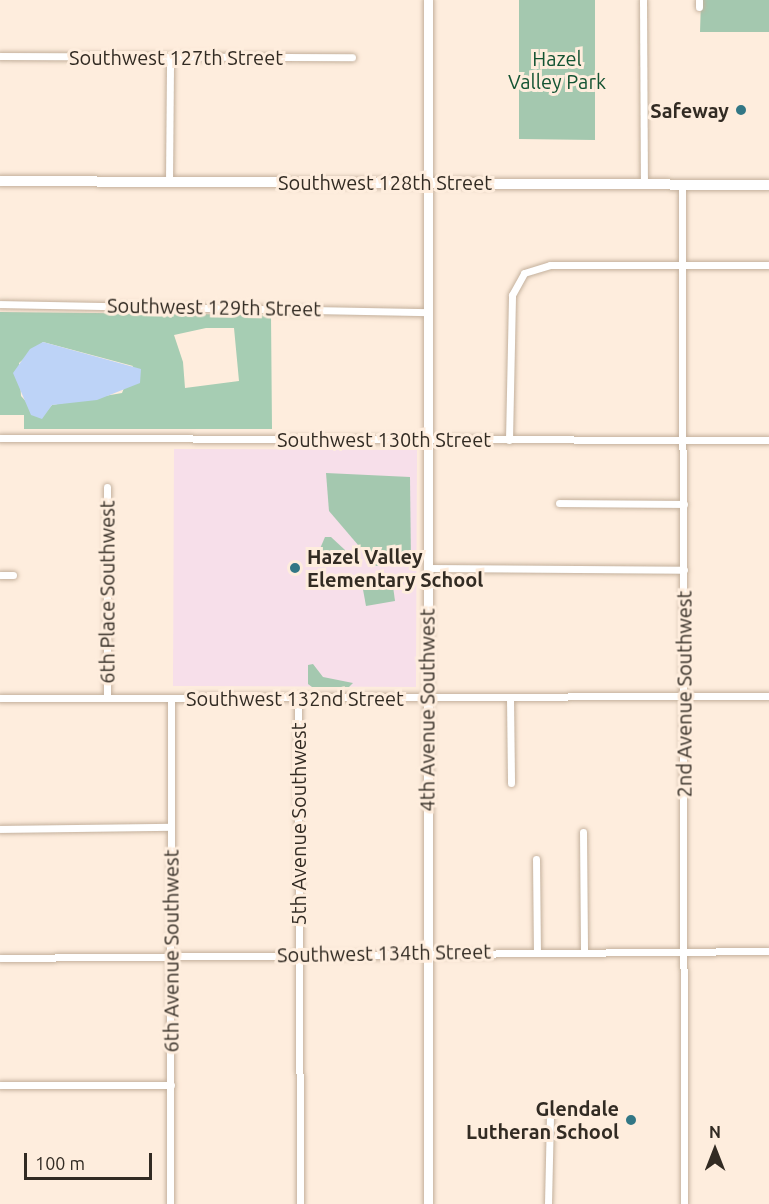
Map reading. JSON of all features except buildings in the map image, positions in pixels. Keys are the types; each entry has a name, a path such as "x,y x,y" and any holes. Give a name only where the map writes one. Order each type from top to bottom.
{"main road":[{"name":"Southwest 128th Street","path":"0,181 769,184"}],"street":[{"name":"4th Avenue Southwest","path":"428,0 426,182 428,1204"},
{"path":"643,0 644,183"},
{"name":"Southwest 127th Street","path":"0,56 352,57"},
{"path":"169,181 170,58"},
{"name":"2nd Avenue Southwest","path":"682,184 680,265 684,504 684,1204"},
{"path":"509,440 510,307 519,278 531,269 550,265 769,265"},
{"name":"Southwest 129th Street","path":"0,304 427,312"},
{"name":"Southwest 130th Street","path":"0,438 769,440"},
{"name":"6th Place Southwest","path":"107,488 107,697"},
{"path":"559,503 684,504"},
{"path":"428,568 684,570"},
{"path":"0,575 14,575"},
{"name":"Southwest 132nd Street","path":"0,698 769,696"},
{"name":"5th Avenue Southwest","path":"298,697 300,1204"},
{"name":"6th Avenue Southwest","path":"170,1204 171,698"},
{"path":"510,698 511,783"},
{"path":"0,829 171,827"},
{"path":"583,832 584,951"},
{"path":"536,859 537,952"},
{"name":"Southwest 134th Street","path":"0,958 769,951"},
{"path":"0,1085 171,1084"},
{"path":"548,1204 550,1117"}],"shaded area":[{"name":"Hazel Valley Elementary School","path":"174,449 417,450 416,687 173,686"}],"green space":[{"name":"Hazel Valley Park","path":"519,0 595,0 595,140 519,139"},
{"path":"701,0 769,0 769,32 700,32"},
{"path":"0,312 271,315 272,429 24,429 24,415 0,415","holes":["206,328 234,328 239,381 185,388 183,362 174,335","43,342 133,366 122,393 52,405 41,418 21,396 19,363"]},
{"path":"326,473 410,477 411,562 376,566 329,511"},
{"path":"325,537 331,537 345,550 342,560 329,560 319,551"},
{"path":"392,579 395,601 366,606 362,584"},
{"path":"313,664 323,677 353,683 349,687 312,687 308,684 308,665"}],"water":[{"path":"43,342 141,369 140,383 97,400 52,405 42,419 31,415 13,373 30,349"}],"place":[{"name":"Safeway","path":"741,110"},
{"name":"Hazel Valley Elementary School","path":"295,568"},
{"name":"Glendale Lutheran School","path":"631,1120"}]}
